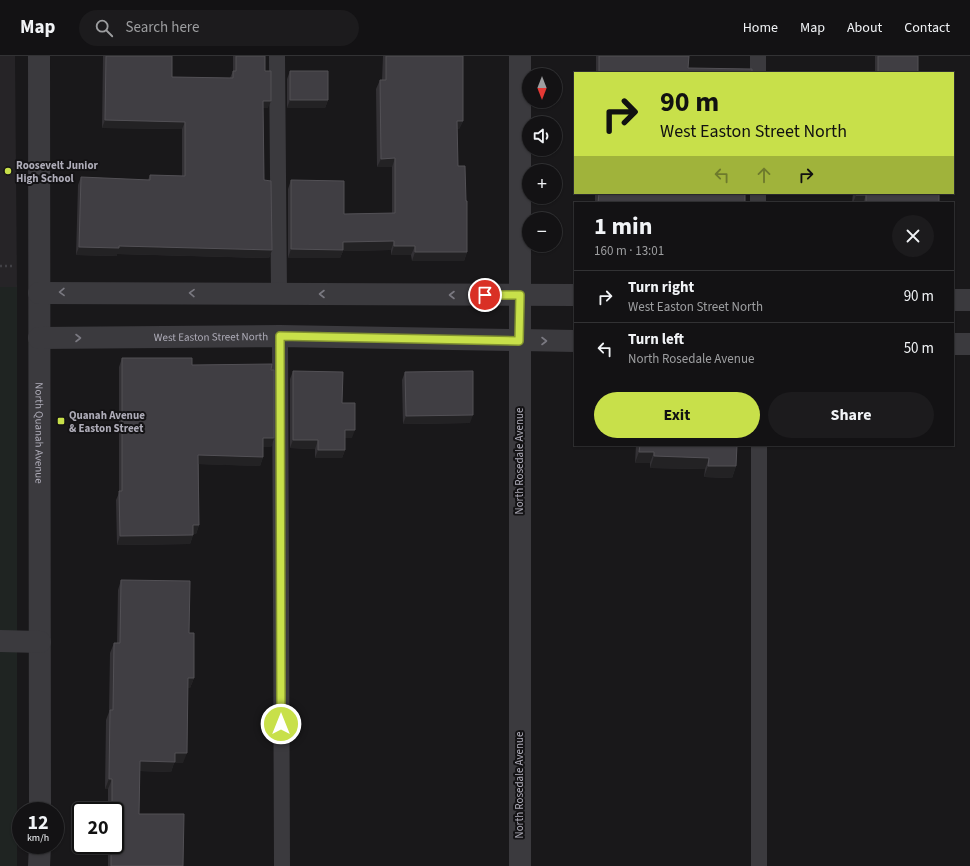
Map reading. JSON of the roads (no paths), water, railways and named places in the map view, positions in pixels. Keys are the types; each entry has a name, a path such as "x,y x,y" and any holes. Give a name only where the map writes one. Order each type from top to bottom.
{"street":[{"name":"North Quanah Avenue","path":"39,56 40,802"},
{"name":"North Rosedale Avenue","path":"520,56 520,866"},
{"path":"39,293 574,295"},
{"path":"954,300 970,300"},
{"name":"West Easton Street North","path":"39,338 280,336 574,341"},
{"path":"954,344 970,344"},
{"path":"0,641 40,642"},
{"path":"40,854 40,866"}],"lane":[{"path":"277,56 279,294"},
{"path":"758,56 758,72"},
{"path":"280,336 282,866"},
{"path":"759,446 759,866"}],"place":[{"name":"Roosevelt Junior High School","path":"8,171"},
{"name":"Quanah Avenue & Easton Street","path":"61,421"}]}
